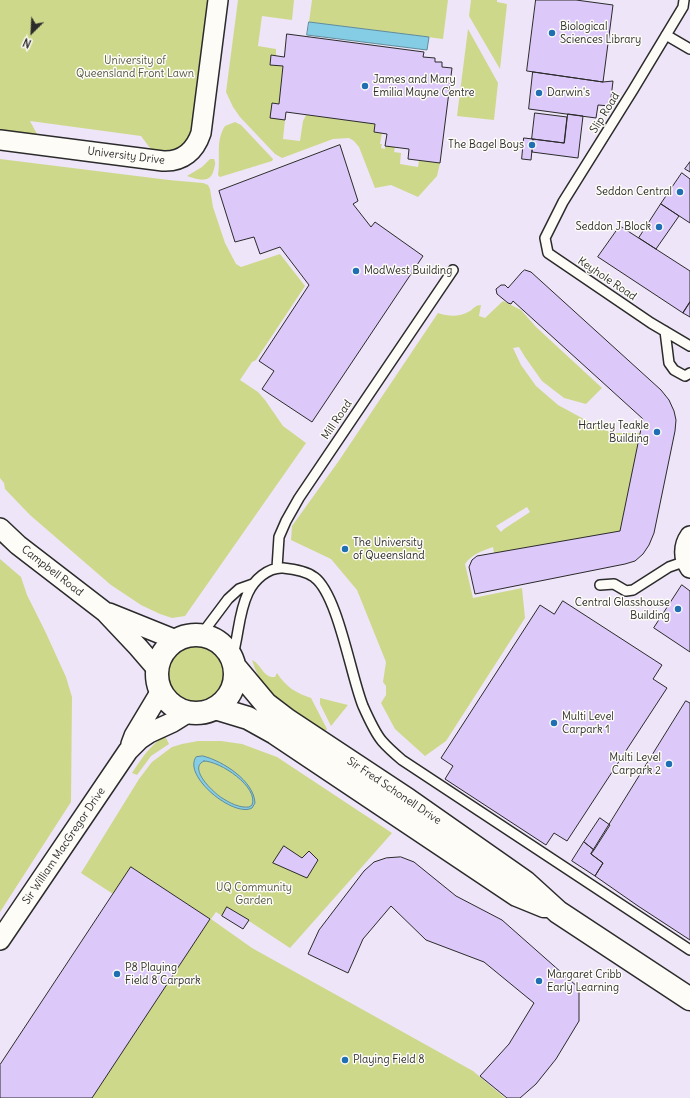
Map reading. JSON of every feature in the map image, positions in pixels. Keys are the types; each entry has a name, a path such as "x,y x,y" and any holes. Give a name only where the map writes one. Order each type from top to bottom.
{"street":[{"name":"University Drive","path":"0,140 163,161 176,160 185,156 195,146 201,133 218,0"},
{"name":"Campbell Road","path":"0,528 18,546 106,612 157,669"},
{"path":"688,565 686,546 690,536"},
{"name":"Campbell Road","path":"106,612 176,640"},
{"path":"189,712 178,708 168,700 161,691 157,669 160,657 167,647 176,640 188,635 201,635"},
{"name":"Sir Fred Schonell Drive","path":"201,635 214,639 224,647 233,662 266,704 287,720 408,800 525,882 558,912 690,999"},
{"path":"215,708 225,700 232,689 235,676 233,662"},
{"name":"Sir William MacGregor Drive","path":"128,751 134,736 161,691"},
{"name":"Sir Fred Schonell Drive","path":"189,712 202,712 215,708 248,718 266,727 517,895 558,912"},
{"name":"Sir William MacGregor Drive","path":"0,940 128,751 140,739 149,733 174,722 189,712"}],"lane":[{"name":"Slip Road","path":"545,238 563,202 666,35 682,7 684,0"},
{"path":"666,35 690,49"},
{"name":"Keyhole Road","path":"545,238 548,253 690,346"},
{"name":"Mill Road","path":"277,568 279,537 299,498 453,270"},
{"path":"665,331 669,363 674,370 685,376 690,373"},
{"path":"600,585 614,584 626,591 633,590 669,567 688,565"},
{"path":"233,662 242,608 247,593 253,584 262,575 277,568 294,569 315,577 329,595 363,706 381,741 402,760 493,815 636,909 690,950"},
{"path":"201,635 228,598 239,589 253,584"}],"shaded area":[{"name":"The University of Queensland","path":"0,0 690,0 690,1098 0,1098"}],"green space":[{"name":"University of Queensland Front Lawn","path":"0,0 209,0 192,136 177,152 153,152 141,136 30,121 39,138 0,133"},
{"path":"238,0 294,0 292,20 262,16 258,46 276,49 276,56 271,55 270,64 283,66 279,104 272,103 285,120 283,139 300,141 303,121 306,115 375,124 374,132 382,133 380,144 382,144 381,148 385,149 385,146 395,147 394,152 401,153 400,164 418,167 419,160 440,163 437,176 418,197 391,185 375,188 359,147 349,138 333,139 282,158 275,154 240,117 233,107 226,92"},
{"path":"312,0 448,0 443,39 309,22"},
{"path":"471,0 497,0 497,2 507,4 500,69 469,16"},
{"path":"468,29 498,83 494,120 457,116"},
{"path":"235,122 241,125 273,159 272,161 220,177 218,175 220,138 225,126"},
{"path":"0,159 203,183 208,185 213,207 225,243 236,264 241,267 280,254 305,286 256,360 252,362 240,380 258,392 283,426 306,443 185,616 172,618 160,614 141,605 111,585 30,515 5,489 4,483 0,478"},
{"path":"210,159 214,159 215,166 210,177 204,180 187,176 202,167"},
{"path":"503,301 521,310 536,327 602,388 586,404 564,398 542,381 519,347 513,348 521,365 536,386 558,405 604,430 616,433 640,433 620,531 494,553 493,547 474,555 465,564 473,598 522,588 525,618 446,741 425,756 395,729 381,703 386,695 386,686 383,682 386,662 357,590 331,559 291,540 292,526 338,462 438,313 450,316 458,315 466,313 476,306 481,305 479,316 485,318","holes":["527,507 530,512 501,532 496,526"]},
{"path":"0,559 21,577 27,595 66,677 72,697 71,802 0,912"},
{"path":"190,646 202,646 212,650 220,658 224,668 224,680 220,690 212,698 202,702 190,702 180,698 172,690 168,680 168,668 172,658 180,650"},
{"path":"252,660 271,677 275,677 277,673 292,689 311,698 327,729 322,735 291,712 271,694 263,684"},
{"path":"320,698 348,705 331,726 320,704"},
{"path":"165,736 169,744 151,756 137,775 132,773 151,748"},
{"name":"UQ Community Garden","path":"198,741 221,741 242,744 277,757 392,833 290,948 249,921 243,929 216,912 211,919 252,948 473,1071 505,1098 92,1098 210,919 131,867 113,894 81,873 139,779 152,762 172,747"}],"water":[{"path":"309,22 429,37 427,50 307,35"},
{"path":"203,756 219,762 236,773 249,787 253,795 255,803 252,808 244,809 234,807 212,793 196,774 194,765 196,757","holes":["204,761 211,762 228,770 244,783 253,798 252,805 245,807 231,803 218,795 208,786 200,774 199,769 200,764"]}],"building":[{"name":"Biological Sciences Library","path":"536,0 576,0 613,5 603,82 527,71"},
{"name":"James and Mary Emilia Mayne Centre","path":"287,34 424,52 423,57 435,58 435,62 442,62 442,67 452,68 440,163 408,159 409,149 385,146 387,134 374,132 375,124 286,112 285,120 270,118 272,103 279,104 283,66 270,65 271,55 284,57"},
{"path":"533,72 603,82 613,81 610,106 598,105 596,118 529,109"},
{"path":"535,113 567,117 564,143 532,139"},
{"path":"568,114 583,116 578,158 532,152 533,139 564,143"},
{"path":"524,138 533,139 531,160 522,159"},
{"name":"ModWest Building","path":"340,145 358,201 353,204 371,227 375,222 423,256 312,422 262,389 274,371 259,361 309,285 280,247 260,254 254,237 235,242 219,191"},
{"path":"690,162 690,172 685,169"},
{"name":"Seddon Central","path":"682,173 690,179 690,223 661,204"},
{"name":"Seddon J Block","path":"661,204 679,216 656,249 639,238"},
{"path":"620,226 690,271 690,302 683,313 598,257"},
{"name":"Hartley Teakle Building","path":"525,270 531,272 661,390 669,400 674,411 676,420 675,431 654,533 643,554 635,561 475,594 469,567 472,560 477,556 620,531 643,419 513,301 511,304 508,303 497,294 496,289 501,285 505,285 508,288"},
{"path":"690,302 690,317 683,313"},
{"name":"Central Glasshouse Building","path":"682,585 690,591 690,652 654,628"},
{"name":"Multi Level Carpark 1","path":"563,601 662,665 653,679 667,688 567,841 554,833 546,845 445,779 453,766 441,758 540,605 554,614"},
{"name":"Multi Level Carpark 2","path":"686,701 690,703 690,940 595,876 603,863 591,854"},
{"path":"600,818 610,825 594,850 584,842"},
{"path":"584,842 594,850 591,854 603,863 595,876 572,861"},
{"path":"284,846 302,858 309,851 318,860 307,878 273,863"},
{"name":"Margaret Cribb Early Learning","path":"401,857 414,862 456,896 502,920 579,988 579,1021 556,1059 536,1084 520,1098 507,1098 480,1076 509,1044 534,1003 484,962 426,940 391,906 363,939 348,973 308,954 319,930 364,871 374,862 386,858"},
{"name":"P8 Playing Field 8 Carpark","path":"131,867 210,919 92,1098 0,1098 0,1065"},
{"path":"227,907 249,920 243,929 222,916"}],"place":[{"name":"Biological Sciences Library","path":"552,33"},
{"name":"James and Mary Emilia Mayne Centre","path":"365,86"},
{"name":"Darwin's","path":"539,93"},
{"name":"The Bagel Boys","path":"532,145"},
{"name":"Seddon Central","path":"680,192"},
{"name":"Seddon J Block","path":"659,227"},
{"name":"ModWest Building","path":"356,271"},
{"name":"Hartley Teakle Building","path":"657,432"},
{"name":"The University of Queensland","path":"345,549"},
{"name":"Central Glasshouse Building","path":"678,609"},
{"name":"Multi Level Carpark 1","path":"554,723"},
{"name":"Multi Level Carpark 2","path":"669,764"},
{"name":"P8 Playing Field 8 Carpark","path":"117,974"},
{"name":"Margaret Cribb Early Learning","path":"539,981"},
{"name":"Playing Field 8","path":"345,1060"}]}
